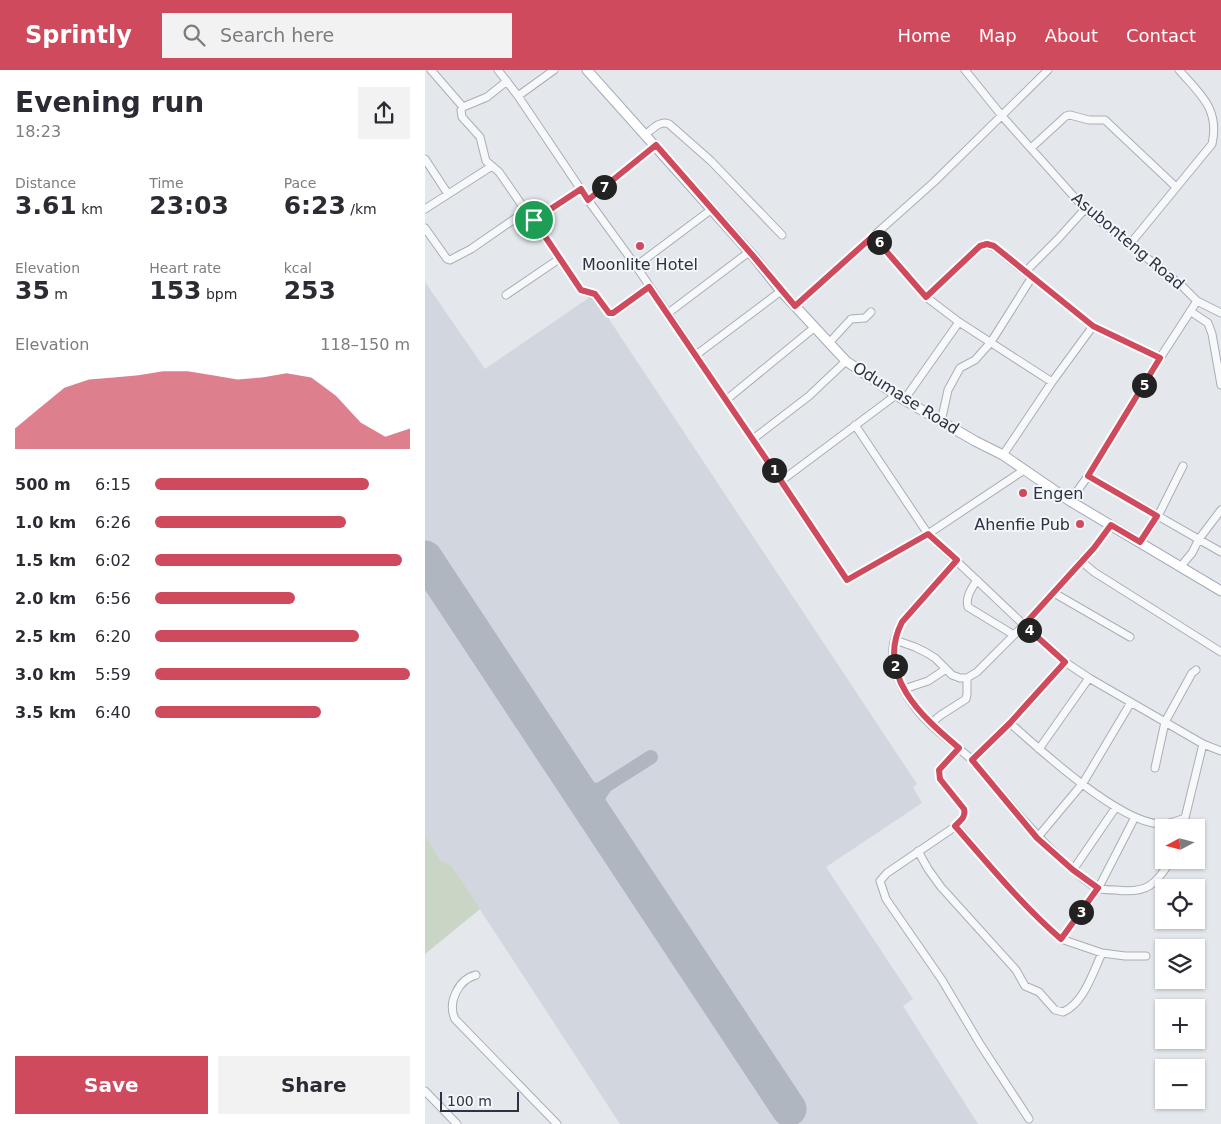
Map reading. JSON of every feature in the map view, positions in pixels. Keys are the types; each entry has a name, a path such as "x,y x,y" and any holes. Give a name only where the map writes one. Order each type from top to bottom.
{"main road":[{"name":"Odumase Road","path":"587,70 656,145 781,291 846,361 941,422 1003,455 1070,502 1221,591"}],"street":[{"path":"431,70 463,107"},
{"path":"499,70 588,200 636,266 847,580 928,534 1024,470"},
{"path":"518,96 554,70"},
{"name":"Asubonteng Road","path":"965,70 1002,116 1085,209 1181,285 1197,301 1221,312"},
{"path":"795,306 934,182 1048,70"},
{"path":"1130,244 1212,144 1214,122 1211,110 1204,98 1179,70"},
{"path":"507,81 487,97 463,107 460,113 480,137 486,161 506,181 581,290 595,294 609,313 613,313 649,287"},
{"path":"1031,148 1066,116 1070,115 1089,120 1105,120 1175,187"},
{"path":"646,134 661,123 669,124 711,161 782,235"},
{"path":"588,200 656,145"},
{"path":"425,159 448,194"},
{"path":"425,209 492,166"},
{"path":"534,220 581,189"},
{"path":"636,266 712,209"},
{"path":"1026,271 1085,209"},
{"path":"425,228 442,253 447,259 451,260 471,249 526,211"},
{"path":"873,236 926,297 959,322 1052,382"},
{"path":"926,297 980,246 987,244 994,246 1093,326 1160,358"},
{"path":"667,314 749,252"},
{"path":"506,295 559,259"},
{"path":"941,422 948,390 960,368 975,360 991,342 1032,276"},
{"path":"696,355 781,291"},
{"path":"1070,502 1197,301"},
{"path":"1190,311 1208,324 1212,334 1221,384"},
{"path":"829,343 851,319 865,318 871,312"},
{"path":"781,481 855,425 900,397 959,322"},
{"path":"1003,455 1052,382 1093,326"},
{"path":"727,400 815,327"},
{"path":"753,439 809,396 846,361"},
{"path":"855,425 928,534 1065,662 1130,704 1203,744 1221,751"},
{"path":"1140,542 1157,516 1183,466"},
{"path":"1088,476 1221,552"},
{"path":"1181,566 1221,510"},
{"path":"895,640 915,647 935,658 946,669 960,678 967,678 977,672 1024,625 1101,539 1111,525"},
{"path":"957,560 902,622 893,647 894,663 904,689 930,724 972,760 1037,838 1073,870 1098,888 1128,892 1153,884 1160,878 1166,869"},
{"path":"1081,561 1094,572 1221,652"},
{"path":"977,580 970,592 967,602 968,607 1014,635"},
{"path":"1053,593 1130,637"},
{"path":"972,760 1010,723 1065,662"},
{"path":"904,689 928,681 946,669"},
{"path":"1155,768 1165,722 1192,673 1196,670"},
{"path":"930,724 941,714 966,699 967,678"},
{"path":"1039,749 1089,678"},
{"path":"1037,838 1083,783 1130,704"},
{"path":"1010,723 1039,749 1116,807 1135,817 1157,824 1185,818 1203,744"},
{"path":"959,748 939,770 940,779 964,809 964,818 887,873 880,881 883,893 942,980 979,1044 1029,1119"},
{"path":"1073,870 1116,807"},
{"path":"1061,939 1098,888 1135,817"},
{"path":"955,826 1035,917 1061,939 1102,953 1146,956"},
{"path":"918,851 927,869 941,888 1016,970 1023,984 1039,992 1055,1010 1063,1012 1071,1008 1084,991 1102,953"},
{"path":"476,976 467,978 457,990 452,1010 455,1019 557,1124"},
{"path":"425,1091 457,1124"}],"shaded area":[{"path":"425,282 485,369 593,295 917,784 913,787 922,803 826,867 913,999 903,1006 978,1124 620,1124 451,865 441,861 425,836"}],"green space":[{"path":"425,836 441,861 451,865 480,909 425,954"}],"taxiway":[{"path":"573,782 587,789 599,790 651,757"},
{"path":"598,820 597,803 605,787"}],"runway":[{"path":"425,558 789,1109"}],"place":[{"name":"Moonlite Hotel","path":"640,246"},
{"name":"Engen","path":"1023,493"},
{"name":"Ahenfie Pub","path":"1080,524"}],"route":[{"path":"656,145 795,306 873,236 926,297 980,246 987,244 994,246 1093,326 1160,358 1088,476 1157,516 1140,542 1111,525 1094,548 1024,625 1065,662 1010,723 972,760 1037,838 1073,870 1098,888 1061,939 1035,917 955,826 964,818 964,809 940,779 939,770 959,748 930,724 907,695 899,680 894,663 893,647 896,634 902,622 957,560 928,534 847,580 649,287 613,313 609,313 595,294 581,290 534,220 581,189 588,200 656,145"}]}
